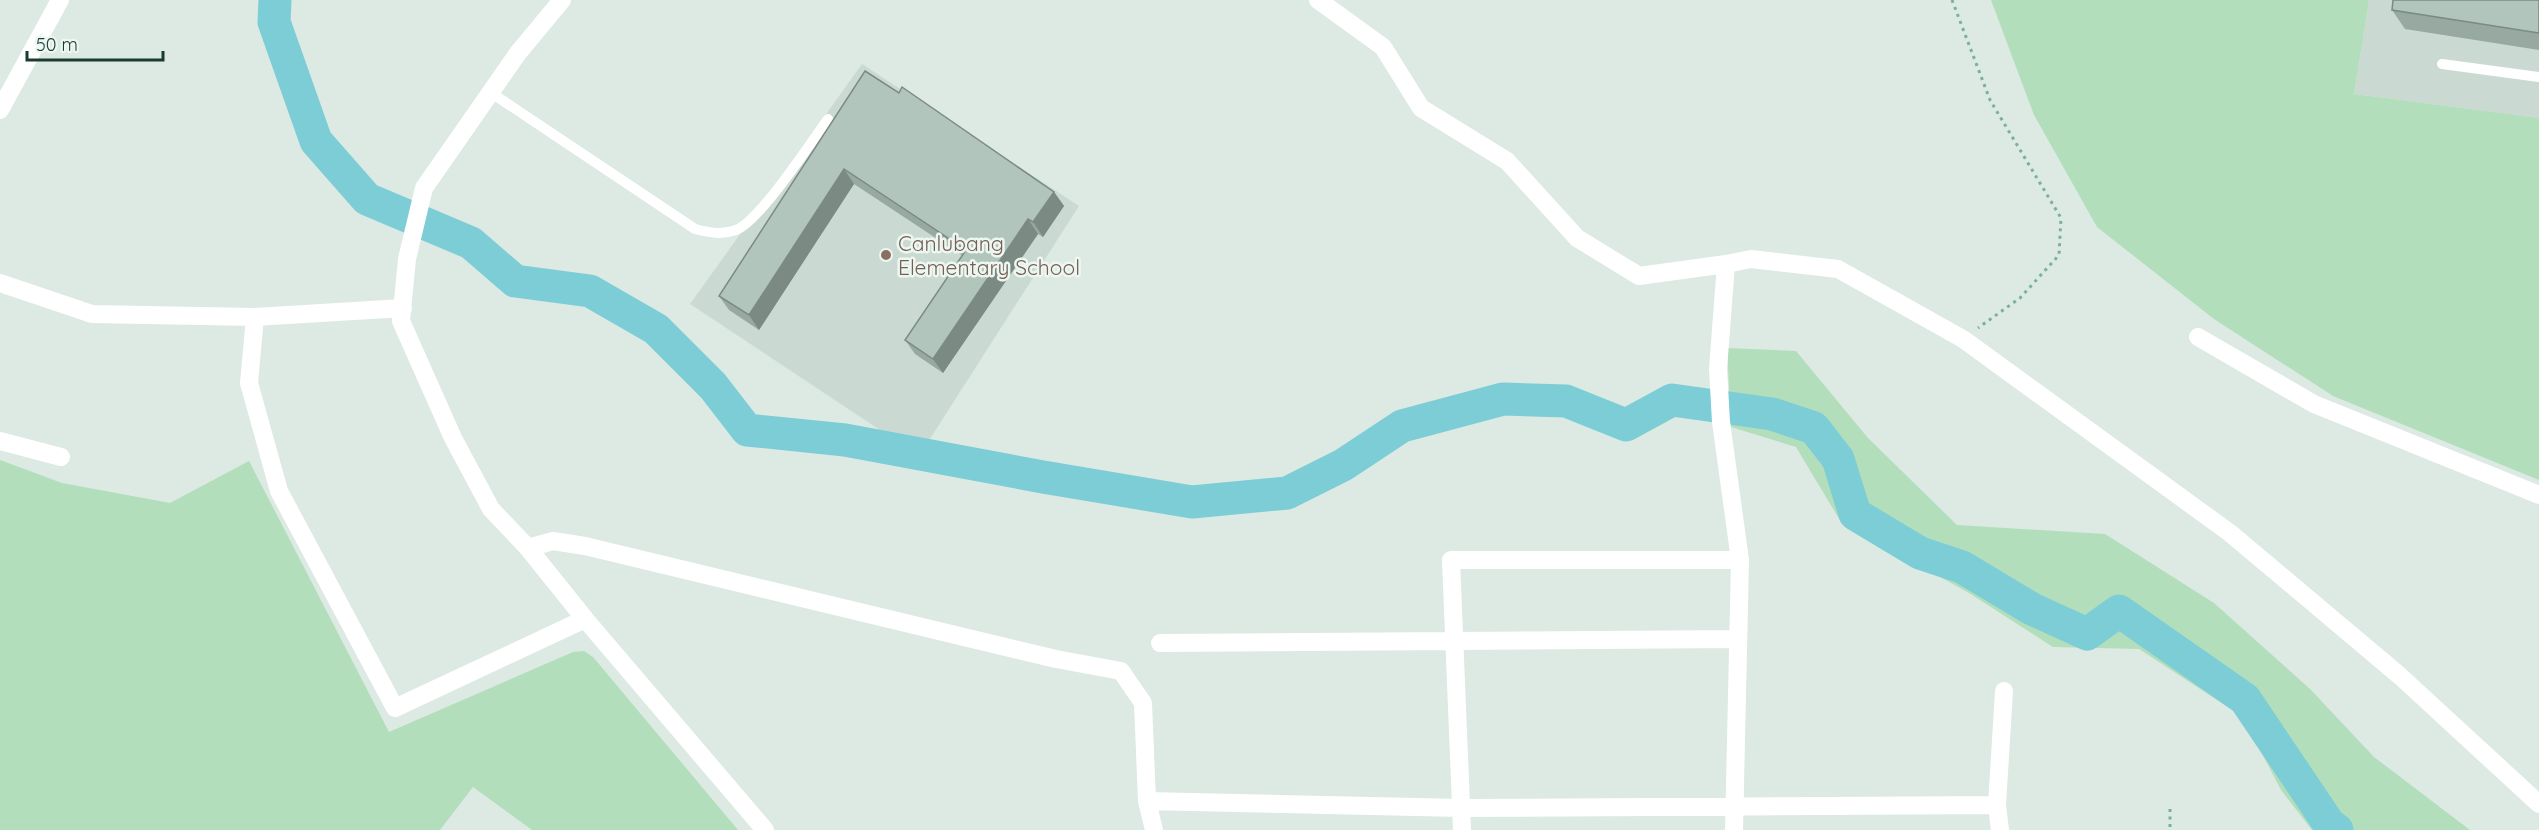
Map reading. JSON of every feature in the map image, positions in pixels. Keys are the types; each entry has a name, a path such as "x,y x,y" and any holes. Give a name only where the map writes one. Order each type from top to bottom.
{"street":[{"path":"0,110 60,0"},
{"path":"562,0 518,53 424,189 407,259 401,321 453,438 491,508 528,548 585,619 765,830"},
{"path":"1318,0 1383,47 1422,108 1507,161 1577,238 1639,276 1751,259 1838,269 1963,339 2230,533 2400,676 2539,804"},
{"path":"1726,264 1718,369 1721,422 1740,560 1734,830"},
{"path":"0,283 92,314 255,316 403,308"},
{"path":"255,316 249,383 279,491 395,708 585,619"},
{"path":"2198,337 2314,404 2539,495"},
{"path":"0,441 61,457"},
{"path":"528,548 553,541 585,546 1056,659 1121,671 1143,703 1147,801 1154,830"},
{"path":"1461,830 1450,560 1740,560"},
{"path":"1160,643 1738,639"},
{"path":"2000,830 1997,805 2004,691"},
{"path":"1147,801 1461,808 1997,805"}],"lane":[{"path":"2442,64 2539,77"},
{"path":"490,92 695,229 714,234 738,229 765,206 828,118"}],"path":[{"path":"1952,0 1990,100 2061,218 2059,255 2020,298 1963,339"},
{"path":"2170,808 2170,830"}],"shaded area":[{"path":"2369,0 2539,0 2539,118 2354,94"},
{"name":"Canlubang Elementary School","path":"862,64 1079,206 919,456 690,304"}],"green space":[{"path":"1991,0 2369,0 2354,94 2539,118 2539,480 2333,396 2214,319 2097,227 2034,115"},
{"path":"1727,348 1796,351 1868,438 1957,525 2105,534 2214,603 2310,689 2374,757 2470,830 2312,830 2281,790 2243,717 2139,649 2053,647 1969,593 1841,522 1796,447 1731,427"},
{"path":"0,460 62,483 170,503 249,461 389,732 573,652 584,651 593,657 738,830 532,830 473,787 440,830 0,830"}],"building":[{"path":"2393,0 2539,0 2539,33 2392,10"},
{"path":"865,71 899,93 902,87 1054,192 1033,222 1028,219 933,359 905,340 966,250 844,169 749,315 719,296"}],"waterway":[{"path":"275,0 274,22 316,141 367,199 471,243 515,281 590,291 656,329 713,386 747,430 845,440 1192,502 1287,493 1343,465 1402,426 1503,399 1566,401 1626,425 1672,400 1772,414 1814,428 1838,459 1855,514 1920,553 1962,567 2032,609 2087,634 2119,611 2245,699 2329,824 2337,830"}],"place":[{"name":"Canlubang Elementary School","path":"886,255"}]}
